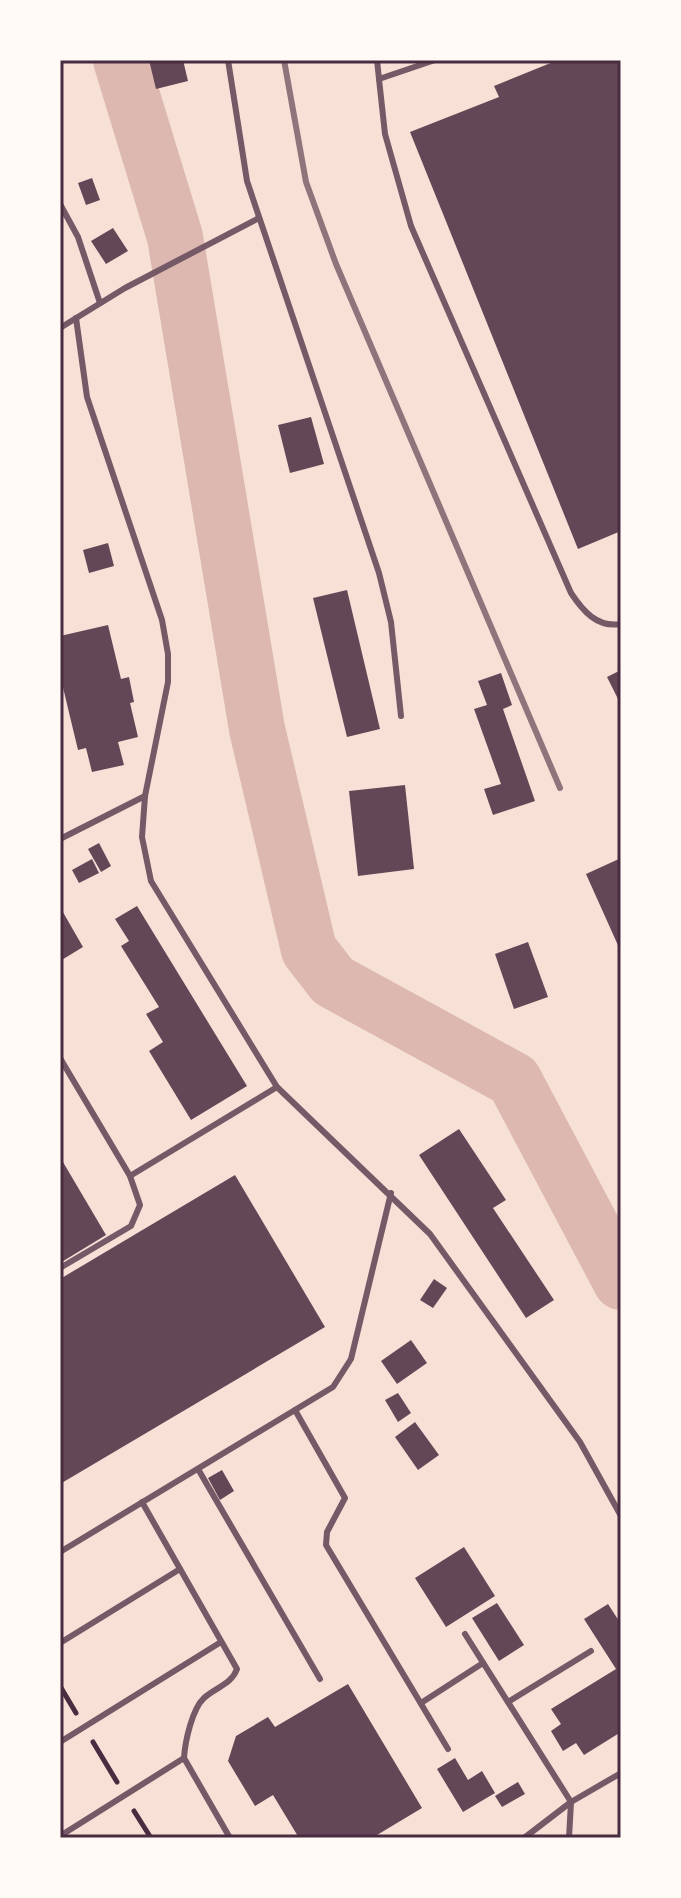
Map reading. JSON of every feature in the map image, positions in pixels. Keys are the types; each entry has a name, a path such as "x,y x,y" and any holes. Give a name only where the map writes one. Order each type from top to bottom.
{"lane":[{"path":"228,60 232,104 247,181 379,573 393,635 401,716"},
{"path":"377,60 385,134 411,226 571,593 585,614 609,626 621,624"},
{"path":"379,79 435,60"},
{"path":"60,204 78,237 100,303"},
{"path":"60,328 125,288 259,218"},
{"path":"76,318 87,397 162,620 168,654 168,682 145,796 142,837 151,881 277,1087 391,1193 430,1234 580,1442 621,1516"},
{"path":"60,839 145,796"},
{"path":"60,1058 130,1176 140,1205 131,1226 60,1268"},
{"path":"130,1176 277,1087"},
{"path":"60,1552 333,1387 345,1374 391,1193"},
{"path":"295,1410 345,1498 327,1532 326,1545 448,1749"},
{"path":"198,1469 320,1679"},
{"path":"60,1836 184,1758 200,1702 233,1679 237,1669 142,1502"},
{"path":"60,1643 180,1569"},
{"path":"465,1634 571,1802 569,1838"},
{"path":"60,1742 221,1642"},
{"path":"508,1702 591,1651"},
{"path":"421,1703 483,1663"},
{"path":"184,1758 231,1837"},
{"path":"524,1838 571,1802 621,1773"}],"path":[{"path":"60,1686 151,1838"}],"building":[{"path":"149,60 183,60 188,81 156,89"},
{"path":"558,60 621,60 621,531 578,549 410,132 499,97 494,86"},
{"path":"92,178 100,200 86,205 78,183"},
{"path":"113,228 128,251 106,264 91,241"},
{"path":"311,417 324,464 290,473 278,425"},
{"path":"108,543 114,566 89,573 83,550"},
{"path":"347,590 380,729 347,737 313,598"},
{"path":"108,625 121,679 129,677 134,702 130,703 138,737 118,742 124,765 92,772 86,748 78,750 60,675 60,636"},
{"path":"621,670 621,705 607,677"},
{"path":"501,673 512,705 503,709 535,801 493,815 484,789 501,784 474,709 487,705 478,681"},
{"path":"405,785 414,869 358,876 349,791"},
{"path":"99,843 111,866 101,872 88,849"},
{"path":"621,858 621,952 586,874"},
{"path":"92,859 99,873 79,883 72,870"},
{"path":"137,906 247,1086 191,1120 149,1051 163,1042 146,1014 159,1007 121,946 129,941 115,919"},
{"path":"60,907 83,947 60,961"},
{"path":"528,942 548,997 514,1009 495,954"},
{"path":"459,1129 506,1200 493,1208 554,1300 526,1318 419,1155"},
{"path":"60,1157 106,1235 60,1263"},
{"path":"235,1175 325,1327 60,1484 60,1279"},
{"path":"434,1279 447,1288 433,1308 420,1300"},
{"path":"411,1340 427,1363 397,1384 381,1361"},
{"path":"398,1393 411,1413 398,1422 385,1400"},
{"path":"415,1422 439,1455 418,1470 395,1437"},
{"path":"222,1470 234,1491 220,1500 208,1478"},
{"path":"464,1547 495,1596 446,1627 415,1578"},
{"path":"497,1603 524,1645 499,1661 472,1618"},
{"path":"608,1604 621,1624 621,1732 584,1755 576,1743 563,1751 551,1731 561,1724 551,1709 616,1669 584,1619"},
{"path":"348,1684 422,1808 372,1838 299,1838 273,1795 255,1806 228,1761 236,1736 268,1717 275,1727"},
{"path":"455,1758 468,1780 482,1771 495,1793 463,1812 437,1769"},
{"path":"518,1782 525,1794 502,1807 495,1796"}],"waterway":[{"path":"121,60 175,237 257,729 309,950 333,981 514,1080 621,1282"}],"railway":[{"path":"284,60 306,182 336,264 560,788"}]}
